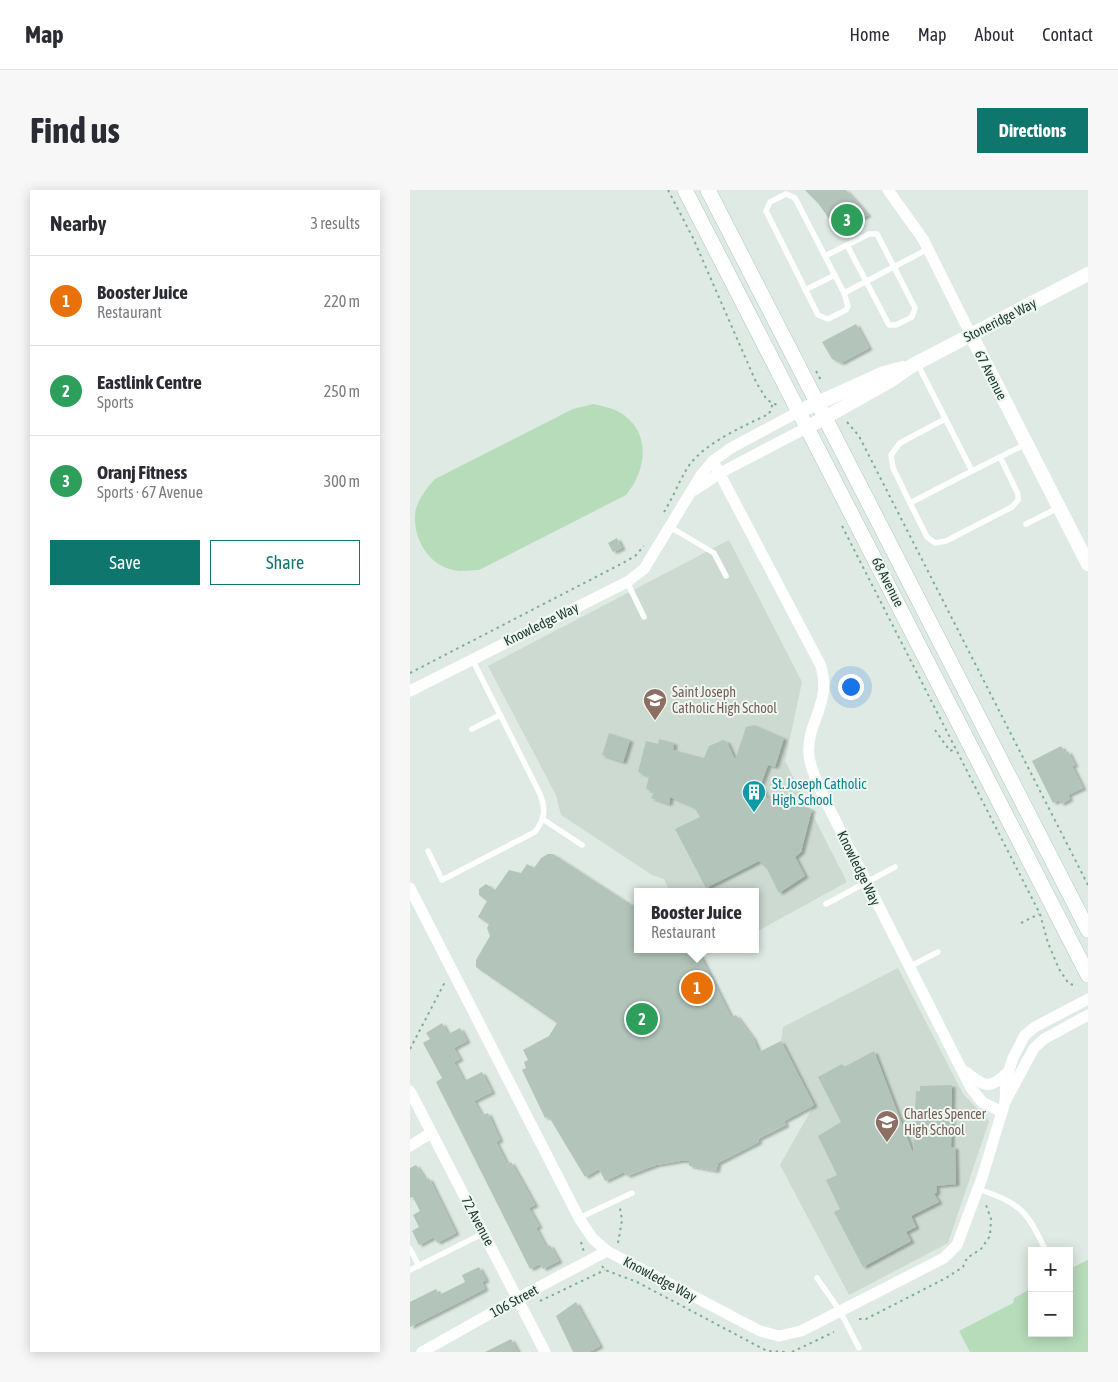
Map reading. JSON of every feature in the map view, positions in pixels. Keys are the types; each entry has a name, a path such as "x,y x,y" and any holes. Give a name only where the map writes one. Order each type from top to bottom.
{"main road":[{"name":"68 Avenue","path":"686,190 1088,975"},
{"name":"68 Avenue","path":"708,190 1088,930"}],"street":[{"name":"67 Avenue","path":"888,190 906,213 928,249 1088,564"},
{"name":"Stoneridge Way","path":"826,417 890,381 915,364 1088,274"},
{"name":"Stoneridge Way","path":"818,402 884,373 915,364"},
{"name":"Knowledge Way","path":"410,691 627,582 644,569 691,492 713,461 731,448 818,402"},
{"name":"Knowledge Way","path":"691,492 720,473 826,417"},
{"name":"Knowledge Way","path":"713,461 821,666 825,681 824,697 811,736 808,754 823,796 960,1068 982,1102 1004,1107"},
{"name":"Knowledge Way","path":"410,888 580,1218 593,1239 607,1251 760,1331 779,1336 801,1331 944,1258 957,1245 978,1189 1004,1107 1034,1048 1044,1039 1088,1016"},
{"name":"Knowledge Way","path":"1004,1107 1006,1080 1025,1035 1035,1027 1088,999"},
{"name":"Knowledge Way","path":"960,1068 978,1083 990,1085 997,1082 1010,1070"},
{"name":"72 Avenue","path":"410,1091 545,1352"},
{"path":"410,1146 431,1133"},
{"name":"106 Street","path":"422,1352 607,1251"}],"lane":[{"path":"786,194 795,198 835,275 848,306 846,310 828,319 818,315 766,211 767,205 786,194"},
{"path":"826,256 869,234 877,234 916,311 912,317 892,326 888,323 848,245"},
{"path":"844,293 928,249"},
{"path":"805,290 835,275"},
{"path":"915,364 972,471"},
{"path":"945,419 900,444 891,455 892,468 927,537 935,543 946,541 1016,504 1018,494 1000,456"},
{"path":"910,503 1026,444"},
{"path":"1026,524 1058,508"},
{"path":"670,528 714,553 726,576"},
{"path":"627,582 644,617"},
{"path":"428,851 442,880 535,832 544,820 545,806 540,794 472,659"},
{"path":"472,729 500,714"},
{"path":"544,820 582,845"},
{"path":"826,904 895,868"},
{"path":"909,967 938,952"},
{"path":"978,1189 1014,1203 1029,1217 1044,1247"},
{"path":"580,1218 632,1193"},
{"path":"410,1270 484,1232"},
{"path":"410,1249 419,1266"},
{"path":"817,1278 840,1311 859,1348"}],"path":[{"path":"668,190 693,238 756,382 767,400 778,405"},
{"path":"662,517 688,466 709,448 730,434 769,414 773,403"},
{"path":"847,422 859,436 1088,885"},
{"path":"839,520 954,749 1040,914 1060,969 1069,984 1075,986"},
{"path":"410,673 621,564 635,556 647,543"},
{"path":"935,730 950,751 954,749"},
{"path":"1021,922 1040,914"},
{"path":"410,1049 446,980"},
{"path":"859,1320 866,1319 946,1278 963,1266 967,1258 981,1249 990,1236 991,1219 986,1205"},
{"path":"618,1243 622,1220 620,1208"},
{"path":"540,1301 605,1270 637,1282 767,1350 785,1352"},
{"path":"792,1352 834,1332"}],"shaded area":[{"name":"Saint Joseph Catholic High School","path":"729,540 802,682 785,761 847,882 759,930 759,888 668,888 664,879 652,875 561,815 556,795 488,666"},
{"name":"Charles Spencer High School","path":"898,968 963,1094 989,1121 948,1243 849,1295 780,1165 814,1105 781,1041 783,1027"}],"green space":[{"path":"593,404 610,408 630,420 637,429 641,440 643,451 642,463 633,485 626,495 479,570 460,571 450,569 433,560 421,545 415,526 415,511 422,496 435,479 573,409"},
{"path":"1088,1260 1088,1352 970,1352 959,1331 1013,1303 1014,1298 1028,1290 1028,1337 1073,1337 1073,1267"}],"building":[{"path":"805,190 846,190 868,215 837,230 818,203"},
{"path":"856,324 869,348 841,363 832,359 822,342"},
{"path":"617,538 622,548 613,552 608,543"},
{"name":"St. Joseph Catholic High School","path":"754,725 784,738 775,767 768,765 761,784 767,798 812,809 801,852 795,857 805,876 779,893 767,869 759,861 706,888 675,829 700,817 694,807 670,797 669,804 651,798 654,792 646,789 649,776 638,772 646,741 658,744 659,739 674,743 673,750 704,758 709,746 723,740 727,742 735,760 746,727"},
{"path":"609,733 630,740 623,762 602,755"},
{"path":"1061,746 1065,753 1068,751 1075,765 1072,766 1083,788 1068,795 1070,799 1061,804 1059,800 1053,803 1032,761"},
{"path":"548,854 553,854 634,906 634,953 699,953 731,1017 736,1015 753,1038 759,1052 781,1041 814,1105 784,1121 786,1125 758,1139 759,1142 718,1163 716,1171 689,1166 689,1161 680,1161 656,1165 627,1176 624,1172 605,1181 599,1169 585,1177 549,1117 545,1118 522,1070 526,1068 524,1062 528,1060 523,1050 549,1036 557,1023 476,967 476,960 490,936 487,928 489,924 478,917 487,901 479,895 479,889 486,884 495,890 509,870 521,873 527,864 534,868 541,858"},
{"path":"442,1023 448,1034 460,1028 467,1041 454,1048 460,1059 454,1062 464,1081 482,1072 492,1092 474,1101 482,1115 488,1113 500,1140 496,1142 507,1164 511,1162 535,1205 529,1208 539,1226 536,1228 546,1247 550,1245 559,1261 543,1269 540,1264 530,1269 436,1082 442,1078 423,1043 430,1039 426,1033"},
{"name":"Charles Spencer High School","path":"874,1051 913,1153 916,1091 920,1091 920,1086 952,1085 951,1147 955,1147 956,1184 936,1186 937,1192 934,1194 939,1202 911,1216 916,1227 906,1232 911,1241 863,1267 834,1212 840,1209 826,1180 837,1175 818,1136 841,1122 818,1077 842,1064 844,1067"},
{"path":"416,1165 426,1180 429,1178 456,1233 437,1243 434,1237 419,1245 412,1231 419,1227 413,1215 420,1211 413,1197 410,1198 410,1168"},
{"path":"479,1267 486,1280 482,1282 485,1289 410,1327 410,1302 436,1289 439,1295 465,1282 462,1275"},
{"path":"576,1302 600,1346 589,1352 573,1352 556,1316"},
{"path":"511,1339 518,1352 485,1352"}],"place":[{"name":"Oranj Fitness","path":"847,220"},
{"name":"Saint Joseph Catholic High School","path":"655,721"},
{"name":"St. Joseph Catholic High School","path":"754,813"},
{"name":"Booster Juice","path":"697,988"},
{"name":"Eastlink Centre","path":"642,1019"},
{"name":"Charles Spencer High School","path":"887,1143"}]}
